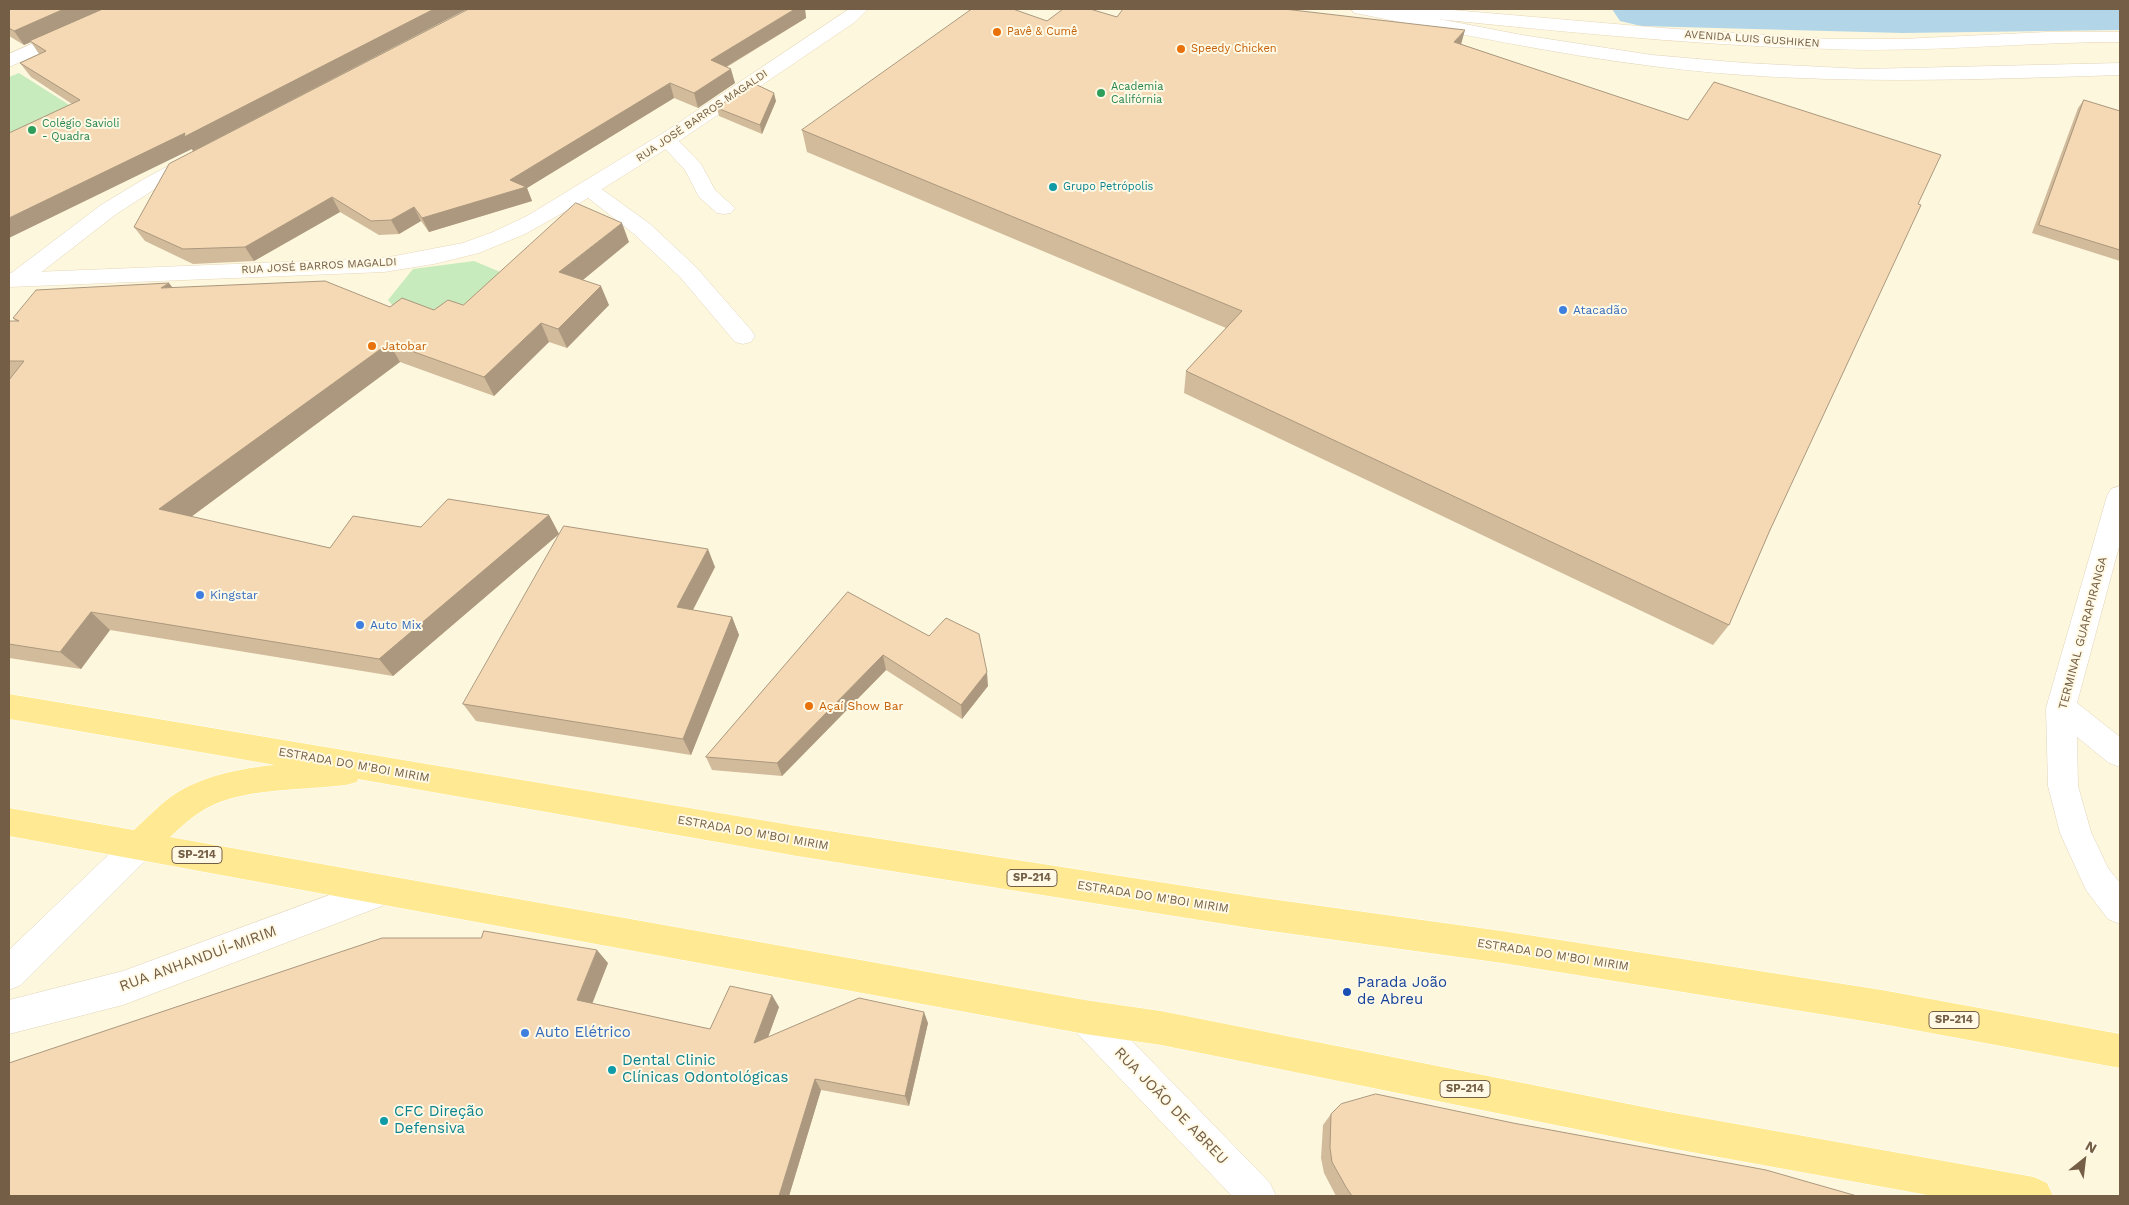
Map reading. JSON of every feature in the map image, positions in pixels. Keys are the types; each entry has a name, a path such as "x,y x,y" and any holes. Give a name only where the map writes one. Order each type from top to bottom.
{"main road":[{"path":"9,60 124,9"},
{"name":"RUA JOSÉ BARROS MAGALDI","path":"13,280 384,265 439,256 493,240 533,221 589,189 667,140 849,18 859,9"},
{"path":"1360,9 1522,40 1652,61 1745,69 1864,75 2120,69"},
{"name":"AVENIDA LUIS GUSHIKEN","path":"1384,9 1564,25 1831,44 1940,43 2025,38 2120,37"},
{"path":"667,140 694,168 706,193 724,208"},
{"path":"13,280 108,210 151,183 211,151"},
{"path":"589,189 642,229 675,260 743,336"},
{"name":"TERMINAL GUARAPIRANGA","path":"2120,496 2061,708 2064,786 2076,834 2097,879 2120,908"},
{"name":"ESTRADA DO M'BOI MIRIM","path":"9,706 894,857 1256,913 1492,946 1882,1007 2120,1051"},
{"path":"2061,708 2120,754"},
{"path":"9,972 171,815 191,801 214,790 243,783 377,768"},
{"name":"SP-214","path":"9,822 1085,1016 1161,1028 1669,1130 2034,1196"},
{"name":"RUA ANHANDUÍ-MIRIM","path":"9,1017 123,988 384,890"},
{"name":"RUA JOÃO DE ABREU","path":"1085,1016 1257,1196"}],"green space":[{"name":"Colégio Savioli - Quadra","path":"19,73 71,106 9,153 9,77"},
{"path":"474,261 517,279 477,316 400,314 388,300 413,269"}],"building":[{"path":"9,9 64,9 14,31 9,28"},
{"path":"103,9 434,9 184,137 185,133 9,218 9,133 80,100 20,63 46,51 30,41"},
{"path":"469,9 795,9 711,60 731,69 694,93 670,83 510,180 526,187 422,218 414,207 391,220 371,221 332,197 245,247 183,249 134,227 169,164"},
{"name":"Atacadão","path":"972,9 1013,9 1047,21 1063,9 1090,9 1117,17 1123,9 1284,9 1465,30 1454,42 1688,120 1714,82 1941,155 1918,204 1921,205 1770,530 1729,625 1186,371 1242,311 802,130"},
{"path":"753,83 774,93 760,125 717,108"},
{"path":"2084,100 2120,111 2120,250 2039,225"},
{"path":"576,203 622,223 559,272 601,286 558,329 541,323 484,377 389,343 159,509 330,548 353,516 421,527 448,499 549,515 379,659 91,612 60,652 9,644 9,380 24,361 9,361 9,321 19,321 13,318 36,290 169,283 161,288 325,281 390,307 402,298 434,310 448,300 463,305"},
{"path":"564,526 708,549 677,607 732,617 683,739 463,704"},
{"path":"848,592 929,636 946,618 979,634 987,672 961,705 883,655 777,763 706,757"},
{"path":"484,931 597,950 577,1000 710,1029 730,986 772,995 754,1043 859,998 924,1012 905,1096 815,1079 779,1196 9,1196 9,1063 382,938 481,938"},
{"path":"1376,1094 1513,1123 1766,1170 1857,1196 1352,1196 1332,1162 1330,1148 1331,1114 1341,1104"}],"waterway":[{"path":"1641,9 1902,15 2120,13"}],"place":[{"name":"Pavê & Cumê","path":"997,32"},
{"name":"Speedy Chicken","path":"1181,49"},
{"name":"Academia Califórnia","path":"1101,93"},
{"name":"Colégio Savioli - Quadra","path":"32,130"},
{"name":"Grupo Petrópolis","path":"1053,187"},
{"name":"Atacadão","path":"1563,310"},
{"name":"Jatobar","path":"372,346"},
{"name":"Kingstar","path":"200,595"},
{"name":"Auto Mix","path":"360,625"},
{"name":"Açaí Show Bar","path":"809,706"},
{"name":"Parada João de Abreu","path":"1347,992"},
{"name":"Auto Elétrico","path":"525,1033"},
{"name":"Dental Clinic Clínicas Odontológicas","path":"612,1070"},
{"name":"CFC Direção Defensiva","path":"384,1121"}]}
